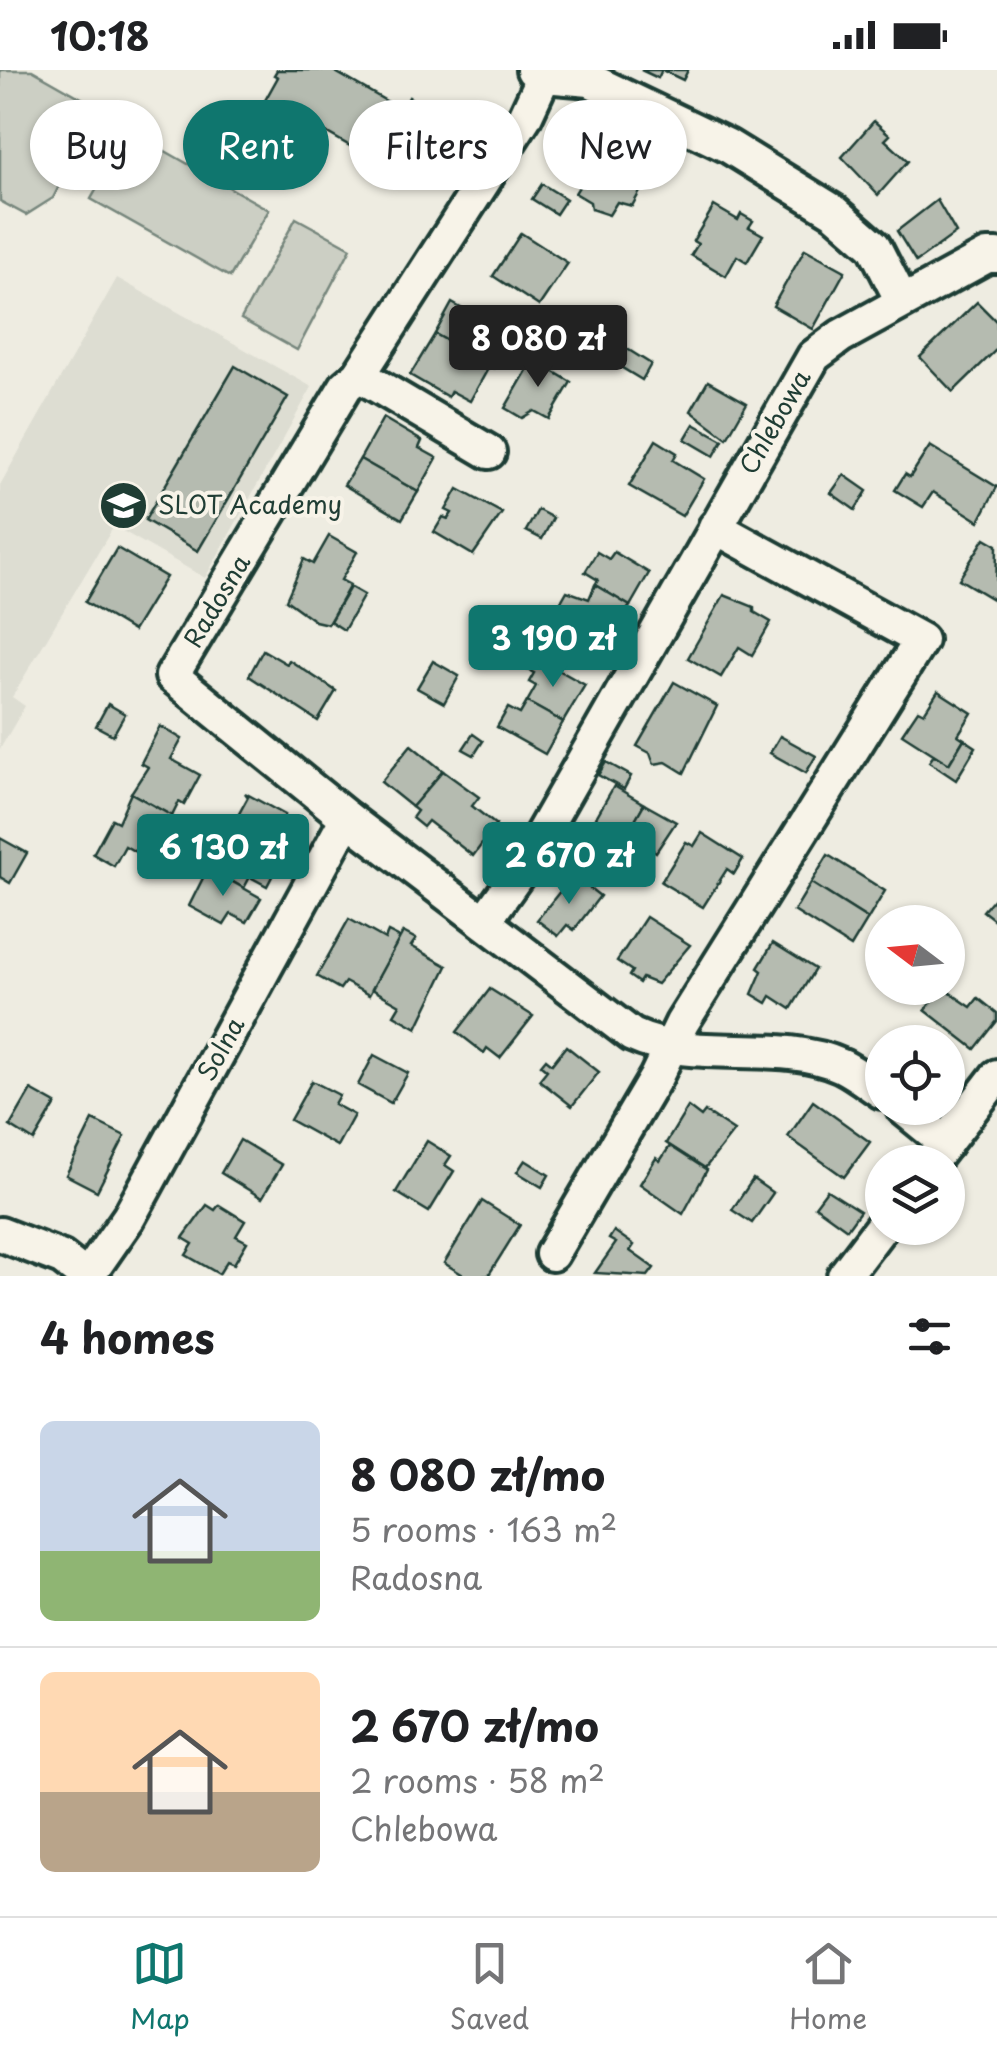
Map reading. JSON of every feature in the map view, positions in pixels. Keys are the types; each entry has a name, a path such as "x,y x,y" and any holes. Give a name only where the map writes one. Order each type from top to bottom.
{"street":[{"path":"539,73 590,80 728,146 857,228 874,246 902,302"},
{"name":"Radosna","path":"347,818 172,676 346,386 360,375 525,116 539,73"},
{"name":"Chlebowa","path":"484,922 522,870 814,356 902,302 987,256 997,256"},
{"path":"360,375 489,452"},
{"path":"552,1254 670,1048 921,640 715,527"},
{"path":"347,818 632,1036 670,1048 807,1058 841,1066 865,1081"},
{"name":"Solna","path":"87,1276 129,1217 347,818"},
{"path":"945,1145 997,1076"},
{"path":"916,1125 932,1145"},
{"path":"0,1234 62,1258 87,1276"},
{"path":"844,1276 868,1245"}],"shaded area":[{"path":"0,70 32,70 85,100 30,100 30,190 57,190 53,198 26,215 0,201"},
{"path":"163,150 183,161 183,190 234,190 269,210 230,277 91,199 96,190 163,190"},
{"path":"296,218 351,248 297,350 241,319"},
{"name":"SLOT Academy","path":"117,278 312,387 205,578 114,526 12,697 25,706 0,749 0,485"}],"building":[{"path":"277,70 332,70 384,100 349,100 349,146 329,134 329,100 265,100 278,77 274,75"},
{"path":"641,70 662,70 658,78"},
{"path":"662,70 688,70 683,80"},
{"path":"874,121 890,135 885,140 908,161 878,195 842,157"},
{"path":"542,184 543,190 552,190 566,199 556,214 532,199"},
{"path":"641,190 632,206 617,202 609,215 591,209 590,202 575,193"},
{"path":"937,200 956,233 916,262 897,231"},
{"path":"714,206 738,220 741,214 753,221 749,227 763,235 747,262 737,256 726,276 691,255 698,244 693,241"},
{"path":"521,233 568,263 539,306 493,276"},
{"path":"805,249 845,271 813,329 773,306"},
{"path":"977,302 997,322 997,349 953,392 920,357"},
{"path":"452,303 501,331 498,336 508,342 494,368 435,334"},
{"path":"435,334 490,365 470,401 451,391 448,397 410,375"},
{"path":"624,347 651,364 642,380 614,363"},
{"path":"537,353 554,363 551,370 571,382 549,419 534,411 522,418 505,408"},
{"path":"235,366 288,397 198,551 145,520"},
{"path":"708,381 747,403 727,438 691,411"},
{"path":"383,418 422,441 419,448 437,458 418,492 360,459"},
{"path":"694,424 723,440 714,456 685,439"},
{"path":"656,440 677,453 673,460 704,479 682,516 629,486"},
{"path":"930,446 997,487 979,521 933,492 923,507 895,490 905,474 910,477"},
{"path":"360,459 418,492 402,519 344,485"},
{"path":"844,475 867,491 855,510 831,493"},
{"path":"458,489 502,513 473,555 434,532 443,517 448,519 452,513 446,510"},
{"path":"538,510 553,518 542,539 526,531"},
{"path":"329,536 357,552 341,580 350,585 328,624 315,621 286,600 304,559 313,564"},
{"path":"985,538 997,545 996,601 959,579"},
{"path":"117,548 166,577 133,631 85,602"},
{"path":"597,552 609,559 614,552 649,573 630,606 595,585 598,580 585,572"},
{"path":"595,585 630,606 604,640 555,612 567,591 589,599"},
{"path":"350,587 364,595 344,630 330,621"},
{"path":"724,595 754,607 754,612 771,622 752,655 739,647 721,677 688,658"},
{"path":"263,650 287,664 289,660 336,691 318,721 249,676"},
{"path":"534,656 585,685 563,722 527,702 536,686 529,682 534,673 526,669"},
{"path":"433,661 459,676 444,703 417,688"},
{"path":"674,682 717,706 684,773 666,762 654,764 650,753 637,746"},
{"path":"938,691 972,713 958,735 964,739 949,764 902,734 918,710 924,713"},
{"path":"527,702 563,722 545,754 497,727 508,708 520,714"},
{"path":"108,704 125,714 113,735 96,726"},
{"path":"160,726 182,739 171,759 200,775 184,805 179,802 172,816 131,793 148,767 141,763"},
{"path":"473,734 483,741 474,755 463,749"},
{"path":"780,736 816,756 806,773 770,753"},
{"path":"964,739 976,747 956,780 929,762 934,755 949,764"},
{"path":"411,745 443,771 412,807 381,782"},
{"path":"606,762 631,776 624,789 598,775"},
{"path":"443,771 479,797 472,806 496,825 473,856 428,821 423,827 412,818 417,811 412,807"},
{"path":"614,786 644,804 620,846 590,828"},
{"path":"131,793 172,816 165,829 170,832 153,862 125,846 114,866 93,854 112,819 118,822"},
{"path":"245,793 285,815 279,826 294,835 280,861 229,832 248,797"},
{"path":"644,804 676,822 656,852 627,834"},
{"path":"229,832 280,861 267,886 250,877 244,888 208,868"},
{"path":"702,833 743,859 734,874 727,869 703,907 661,882 686,842 694,846"},
{"path":"0,838 27,853 10,883 0,877"},
{"path":"828,855 885,891 876,905 865,905 865,917 811,883"},
{"path":"208,868 261,898 247,922 231,914 224,925 189,906"},
{"path":"573,875 600,896 574,930 567,925 558,936 537,920"},
{"path":"811,883 865,917 865,924 851,947 794,911"},
{"path":"997,899 997,922 983,911"},
{"path":"646,917 690,945 657,984 642,978 639,983 629,976 632,971 617,961"},
{"path":"349,919 385,939 388,932 400,938 369,995 345,982 340,989 317,976"},
{"path":"403,932 416,939 411,946 447,966 417,1028 394,1015 400,1005 372,989"},
{"path":"773,943 815,969 791,1009 771,996 767,1003 752,994 762,971 758,968"},
{"path":"490,989 533,1016 500,1058 487,1048 484,1053 457,1032"},
{"path":"978,998 997,1013 997,1021 975,1049 965,1041 965,1025 944,1025 925,1010 929,1005 965,1003 971,1007"},
{"path":"566,1046 599,1072 572,1106 539,1080 547,1070 541,1065 546,1059 552,1064"},
{"path":"374,1055 408,1073 391,1103 358,1085"},
{"path":"312,1081 339,1095 334,1104 354,1115 337,1146 290,1120"},
{"path":"31,1090 56,1104 34,1141 10,1126"},
{"path":"813,1101 870,1142 844,1177 788,1137"},
{"path":"688,1107 701,1117 705,1112 734,1131 705,1168 666,1143"},
{"path":"93,1120 125,1136 97,1191 66,1175"},
{"path":"240,1140 282,1165 262,1198 221,1173"},
{"path":"427,1141 451,1156 445,1165 454,1171 429,1212 396,1192"},
{"path":"670,1146 707,1170 683,1214 640,1184 656,1158 660,1161"},
{"path":"525,1160 549,1175 542,1187 517,1172"},
{"path":"753,1179 773,1193 752,1223 732,1210"},
{"path":"827,1190 860,1211 847,1229 815,1206"},
{"path":"482,1201 520,1225 488,1276 465,1276 444,1263"},
{"path":"207,1205 215,1210 219,1205 245,1221 236,1236 247,1242 234,1264 227,1261 219,1274 186,1255 193,1244 183,1238"},
{"path":"614,1231 634,1245 630,1251 654,1268 648,1276 595,1273 616,1243 609,1239"}],"place":[{"name":"SLOT Academy","path":"123,505"}]}
